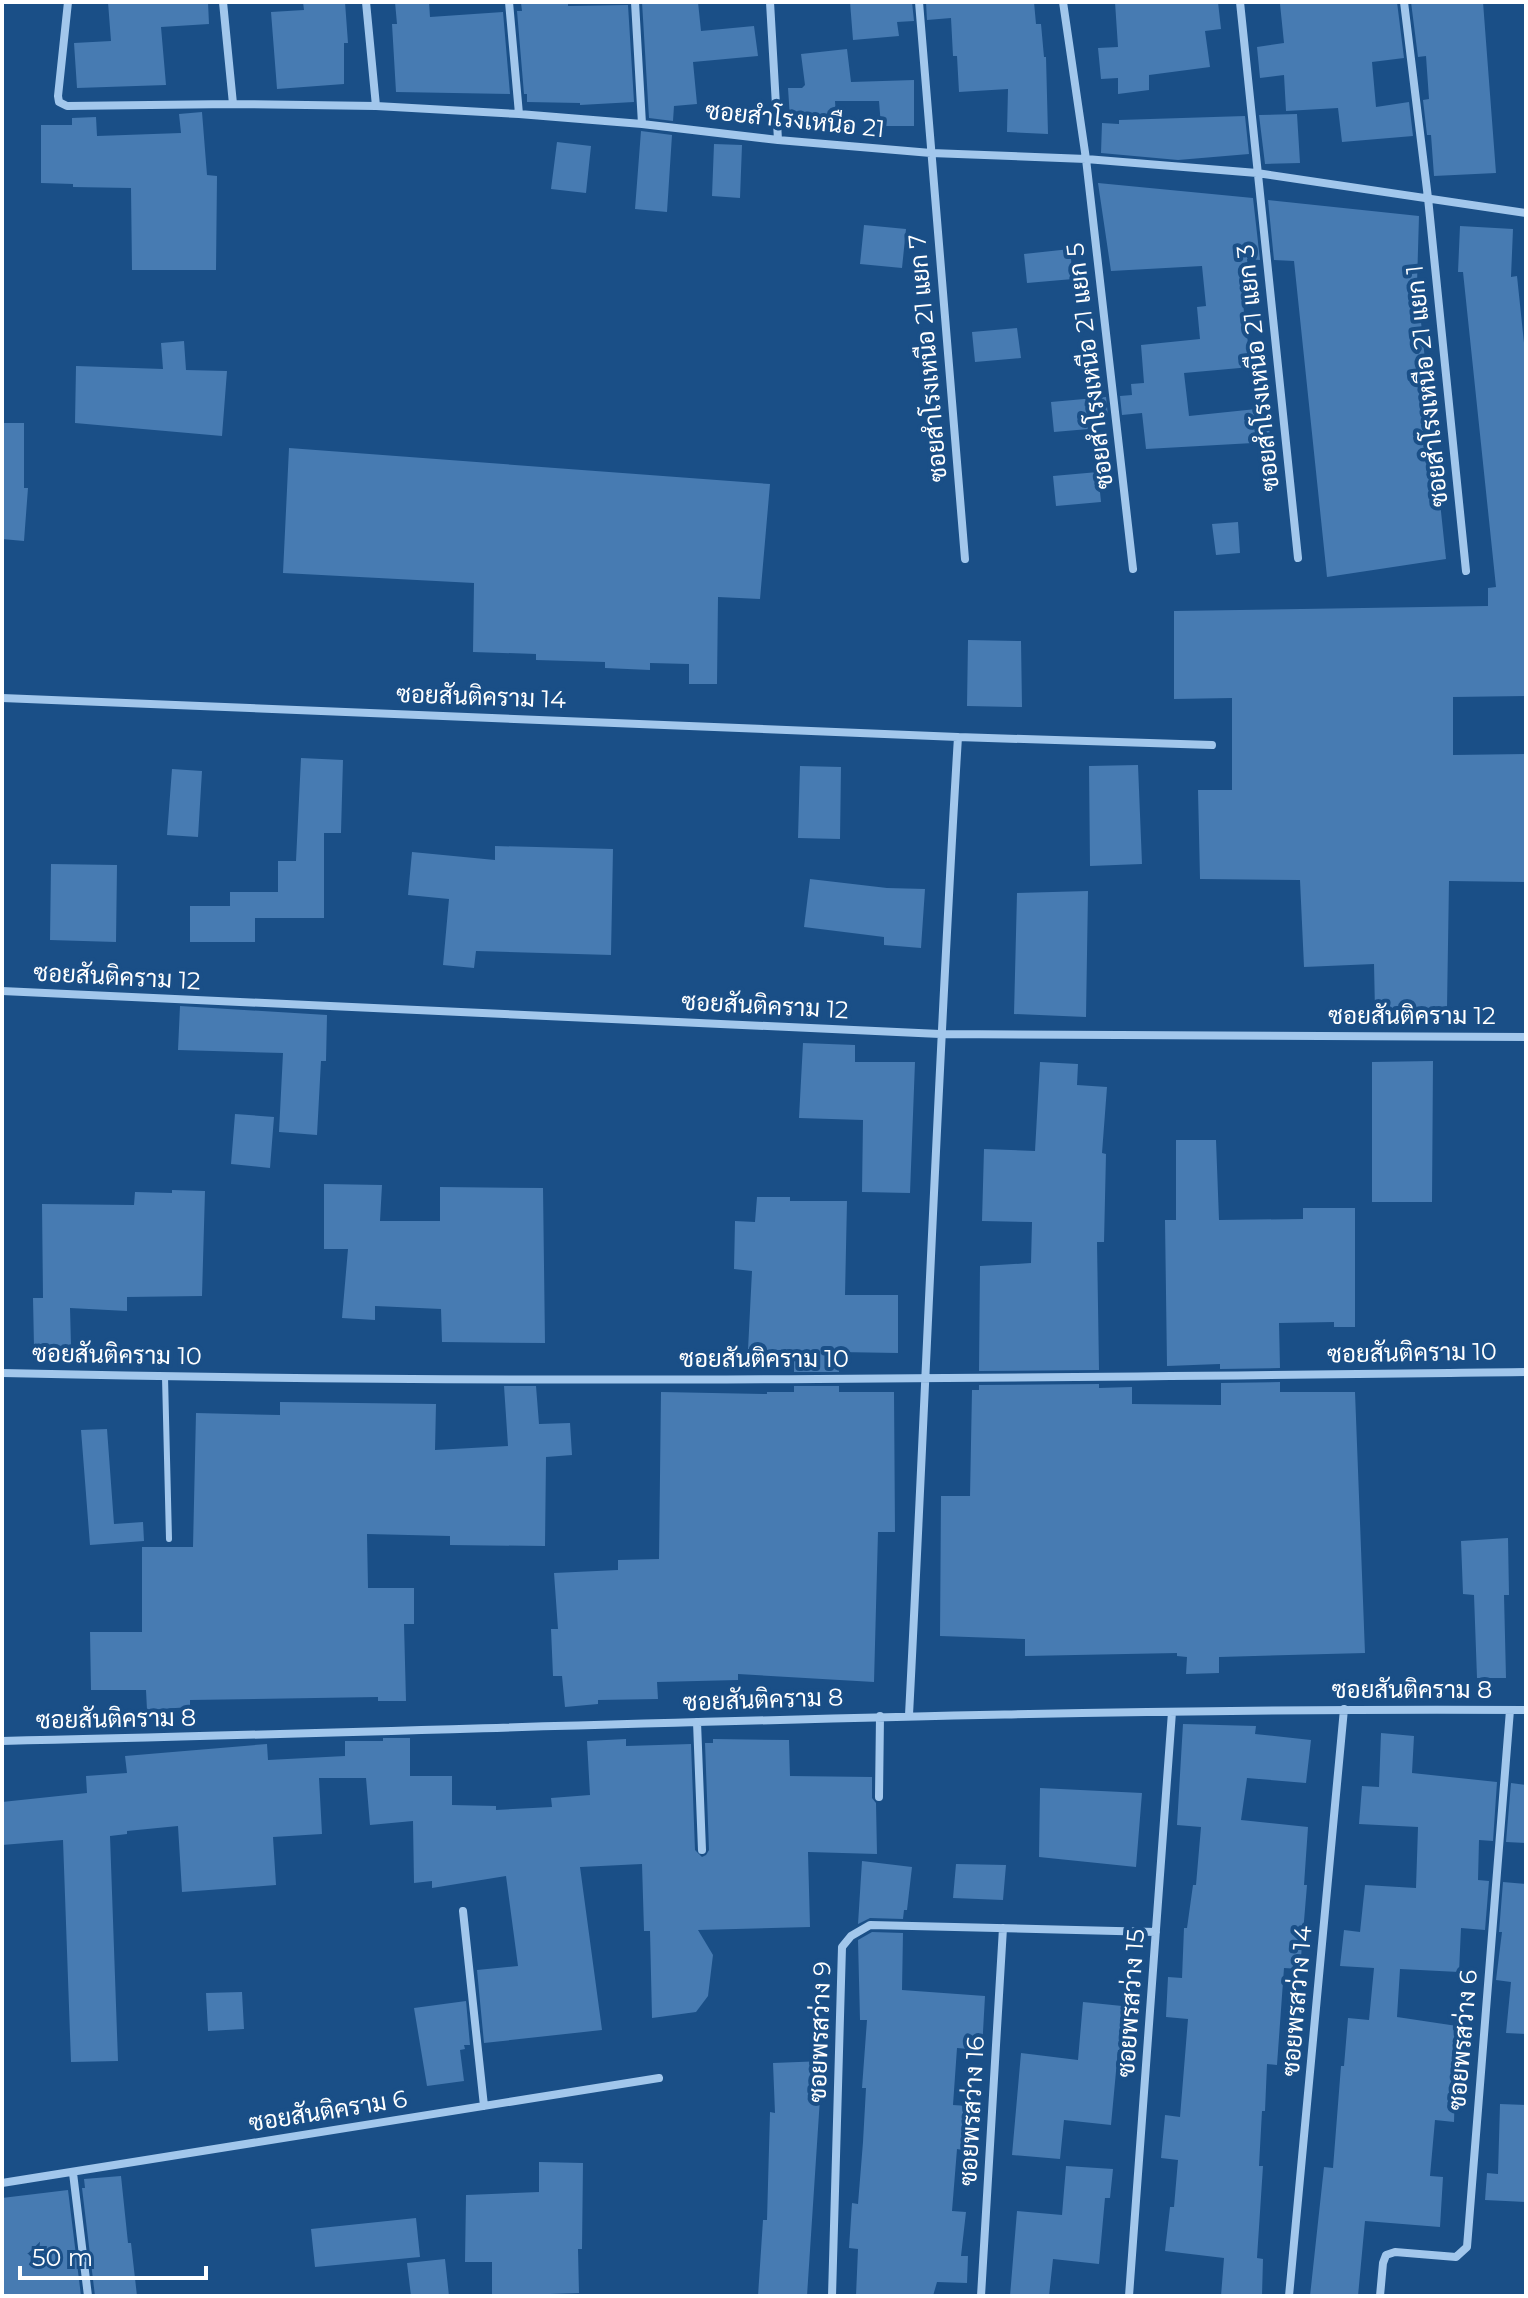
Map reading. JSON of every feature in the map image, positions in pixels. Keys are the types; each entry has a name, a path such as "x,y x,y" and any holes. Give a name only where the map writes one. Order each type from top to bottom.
{"street":[{"name":"ซอยสำโรงเหนือ 21","path":"68,2 58,96 59,102 67,106 376,106 519,114 931,153 1086,159 1257,173 1526,213"},
{"path":"223,2 233,104"},
{"path":"366,2 376,106"},
{"path":"509,2 519,114"},
{"path":"635,2 642,124"},
{"path":"770,2 778,140"},
{"name":"ซอยสำโรงเหนือ 21 แยก 7","path":"919,2 965,559"},
{"name":"ซอยสำโรงเหนือ 21 แยก 5","path":"1063,2 1086,159 1133,569"},
{"name":"ซอยสำโรงเหนือ 21 แยก 3","path":"1240,2 1298,558"},
{"name":"ซอยสำโรงเหนือ 21 แยก 1","path":"1404,2 1428,198 1466,571"},
{"name":"ซอยสันติคราม 14","path":"2,698 1212,745"},
{"path":"909,1715 940,1034 958,737"},
{"name":"ซอยสันติคราม 12","path":"2,991 940,1034 1526,1037"},
{"name":"ซอยสันติคราม 10","path":"2,1373 165,1377 926,1379 1526,1372"},
{"name":"ซอยสันติคราม 8","path":"2,1741 909,1715 1344,1709 1526,1710"},
{"name":"ซอยพรสว่าง 14","path":"1289,2296 1344,1709"},
{"name":"ซอยพรสว่าง 6","path":"1380,2296 1386,2255 1395,2252 1456,2257 1467,2247 1510,1710"},
{"name":"ซอยพรสว่าง 15","path":"1129,2296 1172,1712"},
{"path":"879,1797 880,1716"},
{"path":"697,1722 702,1850"},
{"path":"463,1911 484,2106"},
{"name":"ซอยพรสว่าง 9","path":"832,2296 842,1947 851,1936 870,1925 1156,1932"},
{"name":"ซอยพรสว่าง 16","path":"981,2296 1003,1928"},
{"name":"ซอยสันติคราม 6","path":"2,2182 659,2078"},
{"path":"73,2173 88,2296"}],"lane":[{"path":"165,1377 169,1539"}],"building":[{"path":"108,2 208,2 209,24 161,27 166,85 77,88 74,43 111,41"},
{"path":"303,2 345,2 348,43 344,43 344,84 277,89 271,12 304,10"},
{"path":"395,2 429,2 430,17 503,12 510,94 396,92 392,24 397,24"},
{"path":"568,2 568,6 628,5 634,102 580,105 527,102 517,11 522,11 521,3"},
{"path":"642,2 698,2 701,31 754,26 758,56 693,62 697,104 674,106 673,121 649,118"},
{"path":"850,2 912,2 914,21 897,22 899,36 853,40"},
{"path":"926,2 1034,2 1036,24 1041,24 1046,57 1048,134 1007,132 1008,89 959,92 951,18 927,20"},
{"path":"1115,2 1218,2 1221,29 1205,31 1210,67 1149,75 1149,90 1118,94 1118,78 1101,79 1098,48 1118,47"},
{"path":"1397,2 1404,58 1372,62 1376,107 1409,102 1413,136 1342,142 1338,108 1286,111 1284,75 1260,78 1257,47 1284,43 1280,4"},
{"path":"1411,2 1483,2 1496,173 1434,176 1431,135 1427,135 1423,100 1429,99 1426,56 1418,57"},
{"path":"847,49 851,82 914,80 914,126 881,126 879,101 835,101 836,116 790,118 788,88 802,88 805,85 801,54"},
{"path":"202,112 207,175 217,176 216,270 132,270 131,188 41,183 41,125 72,125 72,118 96,117 97,136 181,133 179,114"},
{"path":"1297,114 1300,163 1265,164 1259,115"},
{"path":"1245,116 1249,154 1178,160 1101,153 1102,123"},
{"path":"641,131 672,135 667,212 635,209"},
{"path":"557,142 591,146 586,193 551,189"},
{"path":"714,144 742,145 740,198 712,196"},
{"path":"1098,183 1253,198 1260,260 1247,259 1251,295 1242,296 1251,367 1184,373 1189,416 1266,408 1271,442 1146,449 1142,413 1122,415 1120,396 1132,395 1131,384 1144,383 1141,345 1200,339 1197,307 1206,306 1202,266 1111,271"},
{"path":"1268,200 1419,216 1417,284 1446,559 1327,577 1294,261 1274,260"},
{"path":"864,225 906,229 902,268 860,264"},
{"path":"1460,226 1513,229 1511,277 1517,276 1526,362 1526,696 1453,697 1453,755 1526,754 1526,882 1449,881 1447,1008 1375,1011 1374,964 1304,967 1300,880 1200,879 1198,790 1232,790 1232,698 1174,699 1174,611 1488,606 1488,588 1496,587 1463,272 1458,272"},
{"path":"1070,249 1073,279 1027,283 1024,254"},
{"path":"1017,328 1021,358 975,362 972,332"},
{"path":"184,341 186,370 227,371 222,436 75,423 76,366 163,369 161,343"},
{"path":"1106,397 1108,416 1099,417 1100,428 1054,432 1051,402"},
{"path":"2,423 24,423 24,488 28,488 24,541 2,539"},
{"path":"289,448 770,484 760,599 718,597 717,684 689,684 689,664 650,663 650,670 605,668 605,662 536,660 536,654 473,652 474,583 283,573"},
{"path":"1098,472 1101,502 1056,506 1053,476"},
{"path":"1238,522 1240,553 1216,555 1212,524"},
{"path":"968,640 1021,641 1022,707 967,706"},
{"path":"301,758 343,760 341,833 324,833 324,918 255,918 255,942 190,942 190,906 230,906 230,892 278,892 278,861 296,861"},
{"path":"1138,765 1142,864 1090,866 1089,766"},
{"path":"800,766 841,767 840,839 798,838"},
{"path":"172,769 202,771 198,837 167,835"},
{"path":"495,846 613,849 611,955 476,951 474,968 443,965 449,899 408,895 412,852 495,860"},
{"path":"51,864 117,865 116,942 50,940"},
{"path":"810,879 925,889 921,948 884,945 884,937 804,927"},
{"path":"1088,891 1086,1017 1014,1014 1017,893"},
{"path":"180,1006 327,1015 326,1061 321,1061 317,1135 279,1132 283,1053 178,1050"},
{"path":"803,1043 855,1045 855,1062 915,1062 910,1193 862,1192 863,1120 799,1118"},
{"path":"1433,1061 1432,1202 1372,1202 1372,1062"},
{"path":"1040,1062 1078,1064 1077,1085 1107,1087 1102,1153 1106,1154 1104,1242 1097,1242 1099,1370 979,1371 980,1266 1031,1263 1032,1222 982,1221 984,1149 1035,1151"},
{"path":"235,1114 274,1117 270,1168 231,1164"},
{"path":"1176,1140 1216,1140 1219,1220 1303,1219 1303,1208 1355,1208 1355,1327 1334,1327 1334,1322 1279,1323 1280,1368 1220,1369 1220,1364 1167,1366 1165,1220 1176,1220"},
{"path":"324,1184 382,1185 380,1221 440,1221 440,1187 543,1188 545,1343 442,1342 441,1309 375,1306 375,1320 342,1318 348,1249 324,1249"},
{"path":"172,1190 205,1191 202,1296 127,1297 127,1311 70,1308 71,1346 34,1347 33,1298 43,1298 42,1204 134,1205 135,1192 172,1193"},
{"path":"757,1197 790,1197 790,1201 847,1201 845,1295 898,1295 898,1353 839,1352 839,1372 794,1372 794,1350 748,1350 752,1271 734,1269 735,1221 755,1222"},
{"path":"1280,1382 1280,1392 1355,1392 1365,1653 1219,1657 1219,1673 1186,1674 1187,1657 1177,1656 1177,1653 1025,1656 1025,1639 940,1636 941,1496 970,1496 972,1390 979,1390 979,1385 1099,1384 1099,1388 1132,1387 1132,1404 1221,1405 1221,1383"},
{"path":"504,1386 536,1386 539,1424 570,1423 572,1455 546,1457 545,1546 450,1545 450,1536 367,1534 368,1588 414,1588 414,1624 404,1624 406,1701 378,1701 378,1697 190,1700 190,1707 147,1710 146,1690 91,1690 90,1632 142,1632 142,1547 193,1547 196,1413 280,1415 280,1402 436,1404 435,1450 508,1446"},
{"path":"794,1386 839,1386 839,1392 894,1392 895,1532 878,1532 874,1682 738,1674 738,1680 657,1682 658,1699 598,1700 598,1704 565,1707 562,1676 553,1676 551,1629 558,1629 554,1573 618,1570 618,1560 659,1559 661,1392 767,1394 794,1392"},
{"path":"107,1429 114,1524 143,1522 144,1541 90,1545 81,1430"},
{"path":"1508,1538 1509,1595 1504,1595 1506,1678 1477,1678 1474,1595 1463,1594 1461,1541"},
{"path":"1183,1724 1256,1726 1255,1734 1311,1740 1306,1783 1247,1778 1241,1820 1308,1827 1300,1969 1284,1968 1277,2065 1267,2064 1265,2111 1262,2111 1259,2166 1263,2166 1257,2258 1263,2259 1262,2296 1221,2296 1224,2258 1165,2251 1170,2207 1174,2207 1178,2160 1161,2158 1165,2115 1180,2117 1188,2019 1166,2017 1168,1977 1182,1978 1184,1928 1187,1928 1193,1885 1196,1885 1201,1827 1177,1825"},
{"path":"1381,1733 1414,1736 1412,1773 1497,1782 1493,1841 1479,1840 1478,1880 1489,1881 1485,1930 1461,1928 1459,1972 1400,1969 1397,2017 1457,2026 1454,2122 1435,2120 1430,2176 1443,2177 1440,2227 1365,2221 1358,2296 1310,2296 1324,2167 1333,2168 1348,2018 1369,2020 1374,1968 1340,1966 1344,1930 1360,1932 1365,1885 1416,1888 1418,1827 1359,1824 1362,1786 1379,1787"},
{"path":"383,1738 410,1738 410,1776 452,1776 452,1805 496,1806 496,1810 552,1807 551,1798 590,1795 587,1741 626,1739 626,1746 691,1744 695,1850 702,1857 709,1850 705,1743 713,1743 713,1739 789,1740 790,1776 872,1777 877,1854 808,1852 810,1927 698,1930 713,1955 708,1996 696,2012 652,2018 650,1931 644,1931 642,1864 580,1867 602,2030 484,2043 477,1970 518,1966 506,1876 432,1888 432,1881 414,1883 413,1821 370,1825 366,1778 319,1778 322,1834 273,1837 276,1885 182,1892 178,1826 127,1831 127,1834 110,1836 118,2061 71,2062 63,1840 2,1845 2,1802 87,1793 86,1776 127,1773 125,1756 267,1744 268,1760 345,1756 345,1741 383,1741"},
{"path":"1511,1783 1526,1785 1526,1843 1506,1842"},
{"path":"1040,1788 1142,1793 1136,1867 1039,1857"},
{"path":"862,1861 912,1867 907,1910 904,1910 903,1919 870,1918 858,1924"},
{"path":"956,1864 1006,1865 1003,1900 953,1898"},
{"path":"1503,1882 1526,1884 1526,2034 1506,2033 1511,1982 1496,1980 1502,1932 1499,1932"},
{"path":"872,1932 903,1933 902,1990 985,1996 982,2050 957,2048 953,2105 968,2106 963,2150 957,2149 952,2211 966,2212 961,2256 968,2256 967,2283 937,2282 933,2296 856,2296 858,2249 849,2248 852,2203 858,2204 863,2142 866,2088 862,2088 867,2020 860,2020 858,1940"},
{"path":"242,1992 244,2029 208,2031 206,1993"},
{"path":"466,2001 470,2045 464,2045 465,2049 460,2050 464,2081 427,2086 414,2008"},
{"path":"1083,2002 1132,2007 1127,2051 1118,2050 1111,2125 1064,2120 1060,2159 1012,2155 1021,2053 1078,2060"},
{"path":"824,2061 825,2083 821,2083 807,2296 758,2296 763,2220 767,2220 770,2112 775,2113 773,2063"},
{"path":"1500,2104 1526,2105 1526,2202 1485,2200 1487,2173 1498,2174"},
{"path":"539,2162 583,2163 579,2293 492,2296 492,2262 465,2262 466,2195 539,2192"},
{"path":"1066,2166 1113,2169 1110,2198 1105,2198 1099,2264 1053,2259 1049,2296 1010,2296 1017,2211 1062,2215"},
{"path":"121,2176 137,2296 95,2296 82,2188 85,2188 84,2179"},
{"path":"68,2190 81,2296 2,2296 2,2198"},
{"path":"416,2218 420,2257 315,2267 311,2229"},
{"path":"445,2259 449,2296 411,2296 407,2263"}]}
